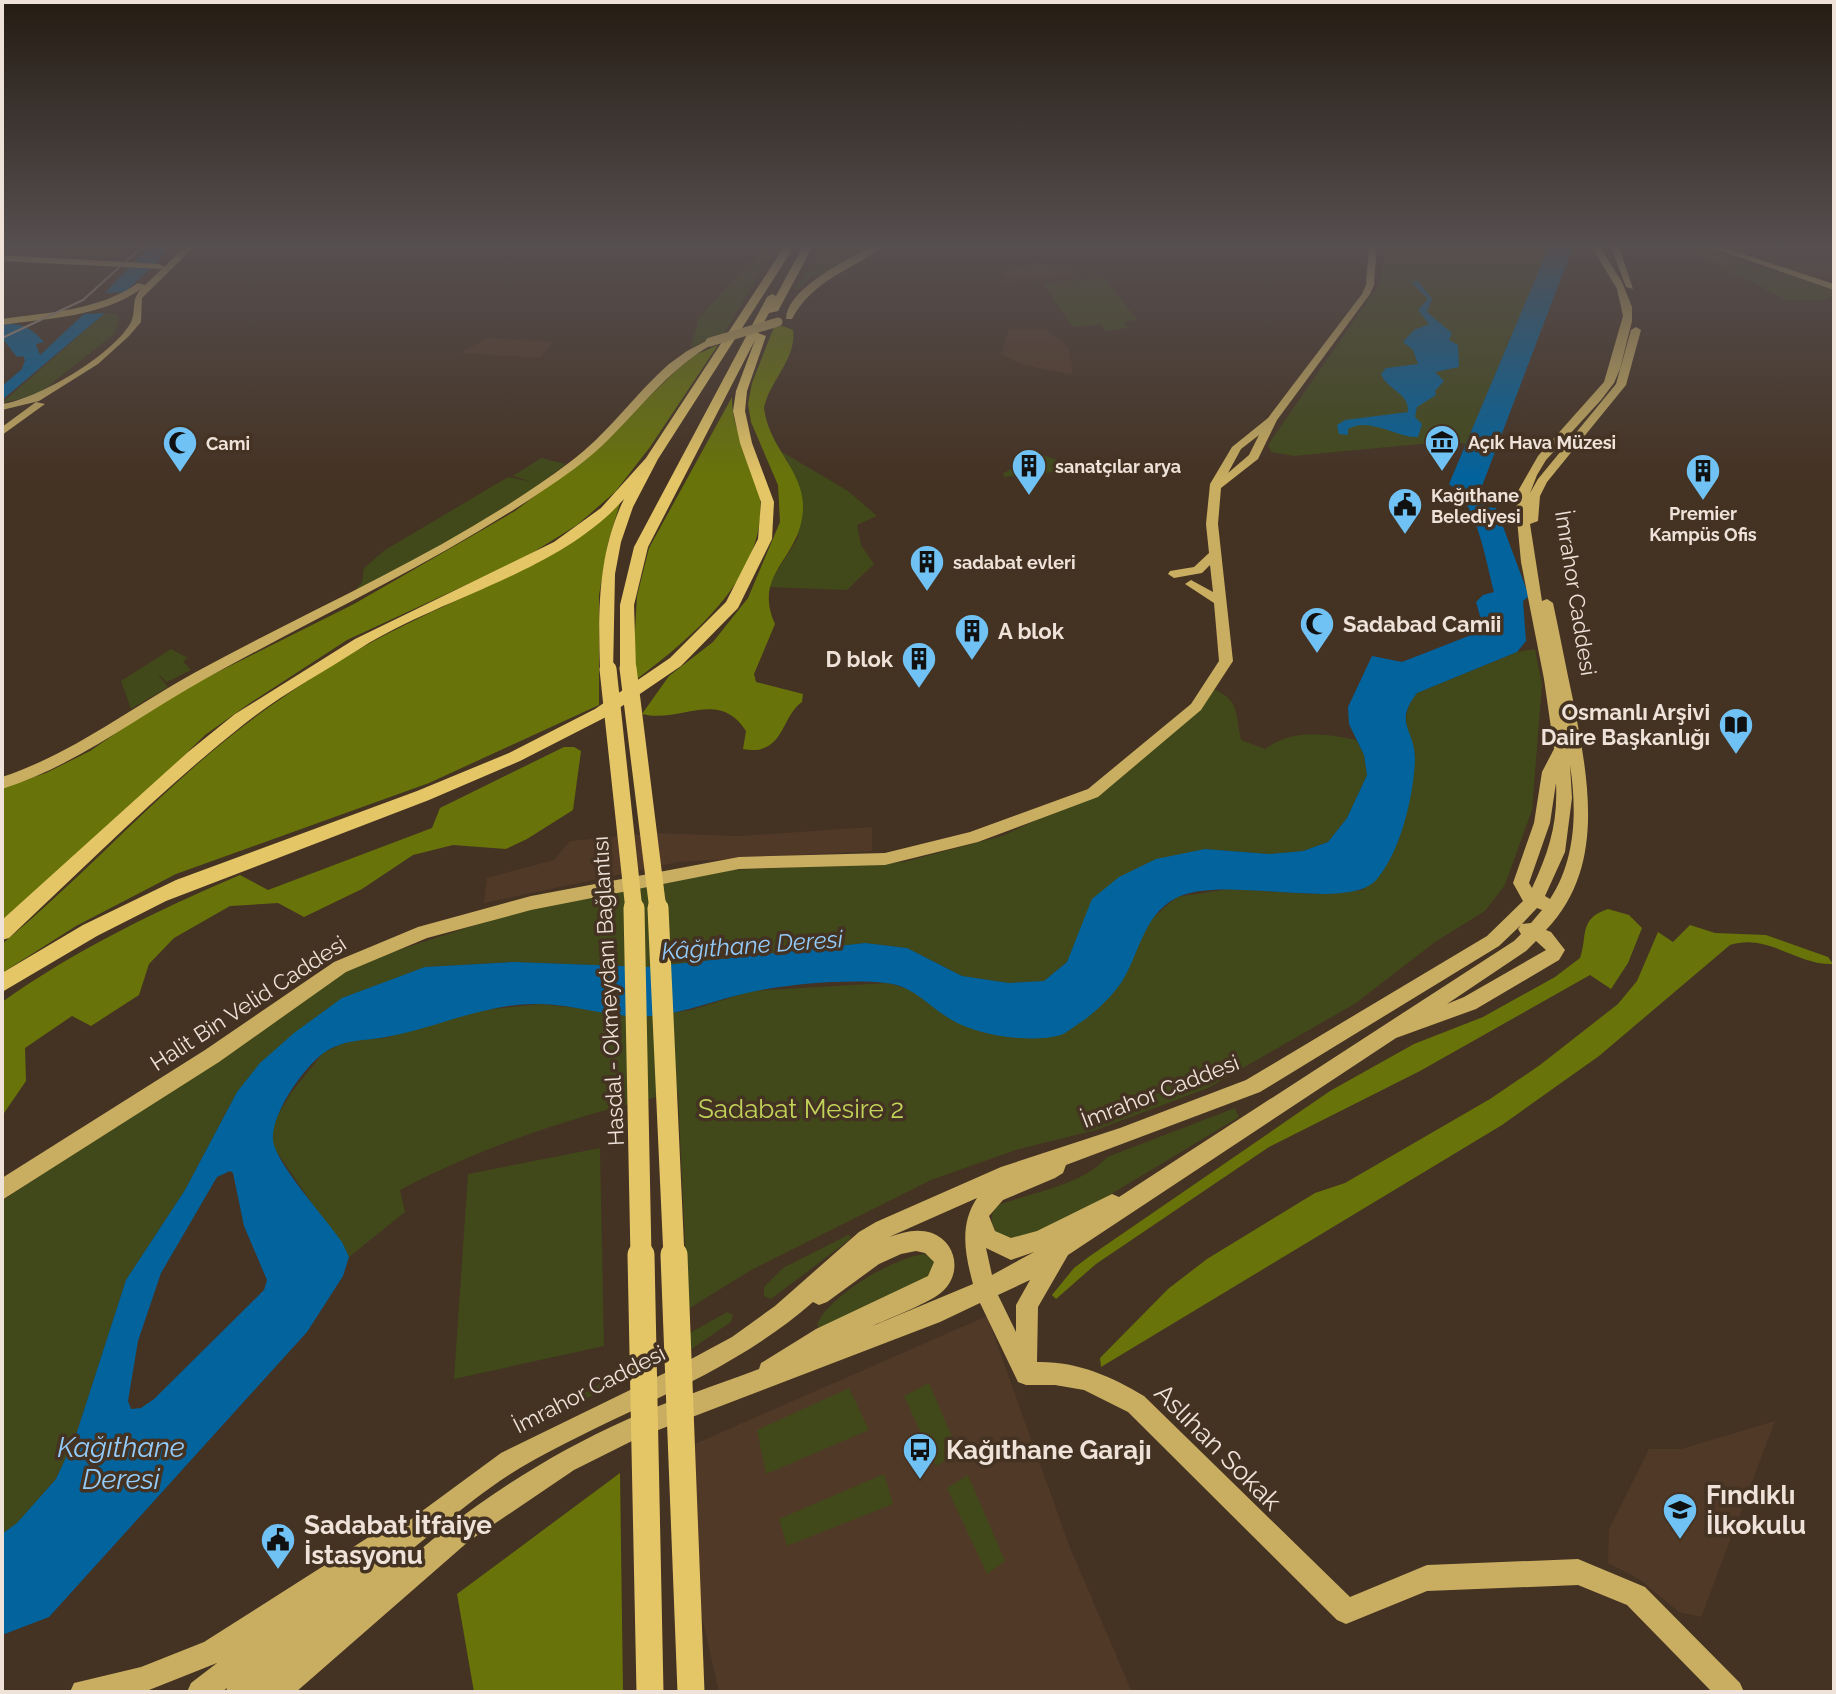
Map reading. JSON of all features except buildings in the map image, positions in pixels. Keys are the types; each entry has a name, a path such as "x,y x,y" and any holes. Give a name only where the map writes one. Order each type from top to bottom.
{"highway":[{"name":"Hasdal - Okmeydanı Bağlantısı","path":"691,1692 663,983 654,863 633,724 606,606 611,556 627,505 650,461 742,323"},
{"name":"Hasdal - Okmeydanı Bağlantısı","path":"650,1692 635,930 618,668 633,570 650,526 759,323"},
{"path":"706,423 768,323"},
{"path":"2,983 63,945 160,895 405,805 481,773 619,700 683,654 738,595 764,541 765,486 742,428 739,409 741,391 761,336"},
{"path":"2,932 183,765 241,718 360,642 559,545 606,511 650,461"}],"main road":[{"path":"126,333 128,323"},
{"path":"2,432 135,323"},
{"path":"2,783 32,774 83,751 179,688 369,590 508,511 587,454 682,357 710,342 774,323"},
{"path":"1215,492 1254,455 1272,420 1344,323"},
{"name":"İmrahor Caddesi","path":"200,1692 509,1461 559,1433 703,1364 769,1325 866,1239 883,1229 948,1198 1253,1086 1513,927 1538,900 1550,876 1562,829 1565,799 1560,747 1524,534 1522,497 1543,456 1609,382 1632,324 1645,328 1645,337 1638,353 1629,357 1621,385 1548,473 1533,501 1534,536 1575,749 1583,816 1573,871 1557,906 1536,932 1520,946 1376,1037 1062,1246 988,1289 634,1428 566,1462 460,1532 276,1692"},
{"path":"2,407 31,403 59,388"},
{"path":"2,414 2,425"},
{"path":"1215,492 1220,474 1236,449 1272,420"},
{"path":"1236,449 1254,455"},
{"name":"Halit Bin Velid Caddesi","path":"2,1190 212,1056 340,967 424,932 475,916 739,863 885,859 972,838 1093,793 1196,707 1226,661 1214,555 1215,492"},
{"path":"1174,574 1198,570 1214,555"},
{"path":"1191,584 1219,601"},
{"path":"1557,906 1538,900 1524,891 1521,877 1538,838 1550,772 1560,747"},
{"path":"1376,1037 1445,1014 1546,961 1556,950 1536,932 1513,927"},
{"path":"1026,1374 988,1289 973,1245 972,1232 978,1212 995,1194 1040,1176 1065,1157"},
{"path":"978,1212 987,1238 1011,1249 1040,1240 1092,1212 1138,1195"},
{"path":"751,1383 824,1337 936,1284 944,1272 945,1258 930,1243 908,1241 863,1262 769,1325"},
{"path":"1026,1374 1027,1305 1062,1246"},
{"name":"Aslıhan Sokak","path":"1026,1374 1049,1371 1108,1385 1136,1404 1346,1611 1427,1578 1578,1572 1636,1596 1731,1692"},
{"path":"83,1692 141,1680 212,1652 364,1552 436,1514"},
{"path":"239,1692 367,1594 460,1532"}],"shaded area":[{"path":"1046,329 1069,348 1073,375 1024,365 1001,354 1009,330"},
{"path":"488,338 552,342 540,358 460,353"},
{"path":"872,827 872,851 678,862 484,903 487,878 554,860 570,841 653,833 740,836"},
{"path":"987,1316 1069,1545 1132,1692 719,1692 701,1613 690,1446"},
{"path":"1775,1421 1701,1617 1679,1612 1639,1579 1608,1563 1609,1529 1649,1449 1681,1449"}],"green space":[{"path":"93,323 118,323 114,334 37,395 2,403"},
{"path":"698,323 730,323 723,335 691,347"},
{"path":"1070,323 1124,323 1128,328 1105,331 1101,324 1073,327"},
{"path":"1352,323 1517,323 1466,444 1451,441 1294,456 1271,452 1268,445"},
{"path":"774,327 793,330 791,351 764,408 772,436 798,483 803,510 794,542 769,592 769,607 775,624 754,674 756,682 803,694 802,702 774,741 756,750 743,749 746,731 735,718 723,712 711,709 671,715 642,714 669,676 713,642 748,598 780,522 778,485 751,422 748,404 752,383"},
{"path":"718,345 650,447 615,492 577,525 524,558 347,640 250,703 205,735 119,819 2,921 2,788 46,773 90,751 170,696 354,604 515,511 582,461 679,368 695,355"},
{"path":"732,397 737,430 756,473 761,506 757,537 746,566 708,617 637,679 634,648 637,596 649,548"},
{"path":"777,449 848,491 877,516 857,525 861,545 874,564 847,590 767,587 798,538 787,460"},
{"path":"1043,455 1071,465 1065,471 1004,477 1003,473"},
{"path":"541,458 566,464 505,510 348,599 362,582 364,568 385,550 508,477 532,482 513,476"},
{"path":"620,503 608,543 599,595 599,705 429,783 176,874 76,926 2,973 2,944 175,784 247,723 374,641 545,557"},
{"path":"171,649 188,658 183,661 191,670 167,682 157,673 168,687 131,709 121,681"},
{"name":"Sadabat Mesire 2","path":"1535,649 1542,685 1532,810 1505,885 1485,911 1435,942 1356,1003 1208,1088 1096,1130 1019,1149 931,1180 753,1269 688,1309 678,1092 535,1132 433,1173 400,1190 405,1212 349,1257 274,1148 271,1127 291,1093 323,1053 350,1040 385,1038 474,1011 541,1004 647,1016 692,1010 751,991 887,983 915,991 948,1018 1091,1015 1121,983 1149,921 1177,897 1229,889 1312,894 1363,890 1415,753 1406,722 1408,708 1417,693 1517,652"},
{"path":"1211,688 1232,702 1241,740 1265,749 1286,738 1309,734 1356,740 1364,755 1367,775 1347,818 1328,842 1303,851 1269,854 1205,849 1079,935 1067,962 1044,981 1009,983 962,976 907,948 865,943 648,967 514,962 425,967 237,1092 185,1190 126,1280 75,1438 56,1479 17,1523 2,1534 2,1201 340,969 510,914 730,870 904,862 1002,836 1098,792"},
{"path":"564,747 581,751 573,810 506,849 453,845 413,855 362,889 304,917 278,903 230,906 174,938 149,964 139,995 91,1026 72,1016 25,1048 26,1081 2,1116 2,1002 30,983 118,932 240,875 268,890 432,828 440,808"},
{"path":"1608,909 1629,915 1642,928 1628,963 1611,989 1590,975 1420,1071 1269,1147 1096,1264 1056,1299 1052,1295 1074,1268 1090,1256 1330,1091 1414,1044 1483,1017 1555,977 1580,958 1588,923"},
{"path":"1690,925 1715,933 1766,935 1828,957 1833,964 1807,960 1757,943 1730,945 1599,1056 1502,1125 1101,1367 1100,1358 1168,1289 1207,1259 1315,1193 1345,1183 1490,1099 1540,1065 1618,1004 1637,981 1658,932 1673,942"},
{"path":"1235,1108 1239,1117 1098,1202 1019,1241 1001,1239 993,1227 992,1215 996,1206 1070,1182 1107,1157"},
{"path":"600,1148 604,1346 454,1379 468,1174"},
{"path":"851,1236 849,1240 771,1299 764,1296 764,1287 783,1268"},
{"path":"924,1254 935,1261 936,1274 820,1330 817,1324 824,1313 849,1290 880,1270"},
{"path":"727,1312 733,1315 731,1322 693,1348 564,1409 563,1405"},
{"path":"929,1383 959,1453 936,1466 904,1396"},
{"path":"849,1388 869,1430 766,1474 757,1430"},
{"path":"620,1473 623,1692 474,1692 457,1594"},
{"path":"884,1474 893,1504 787,1546 779,1519"},
{"path":"968,1475 1005,1561 987,1574 947,1488"}],"water":[{"path":"74,323 93,323 2,400 2,386 22,369 25,360 23,356 17,357 2,338 2,325 20,325 35,333 44,342 36,344 40,355"},
{"path":"1440,323 1452,333 1449,340 1458,345 1459,367 1435,372 1444,381 1435,391 1436,395 1417,407 1415,417 1422,424 1418,437 1365,425 1348,429 1348,435 1339,434 1337,425 1345,420 1408,412 1405,400 1381,374 1386,368 1418,364 1413,350 1403,342 1414,330"},
{"name":"Kağıthane Deresi","path":"1517,323 1544,323 1479,494 1485,507 1496,508 1529,596 1523,601 1526,641 1517,652 1417,693 1406,720 1415,759 1405,822 1385,867 1377,879 1362,889 1313,894 1223,889 1197,891 1176,898 1149,925 1121,983 1108,999 1066,1032 1048,1038 1018,1038 971,1029 895,985 818,983 766,989 651,1016 623,1016 541,1004 501,1007 405,1033 347,1043 332,1048 316,1059 281,1108 273,1134 274,1145 285,1167 342,1242 349,1257 343,1276 307,1332 49,1617 2,1635 2,1534 17,1523 56,1479 75,1438 126,1280 185,1190 237,1092 260,1063 294,1033 342,998 425,967 514,962 648,967 865,943 907,948 962,976 1009,983 1044,981 1067,962 1092,899 1119,877 1156,859 1205,849 1269,854 1303,851 1328,842 1347,818 1367,775 1364,755 1349,724 1348,707 1372,656 1402,662 1484,630 1476,602 1483,595 1494,592 1474,519 1459,493 1449,484","holes":["230,1171 233,1173 244,1226 267,1280 264,1290 154,1399 141,1408 131,1409 128,1401 138,1341 161,1273 217,1177"]}],"tram line":[{"path":"2,338 34,323"}],"place":[{"name":"Açık Hava Müzesi","path":"1442,473"},
{"name":"Cami","path":"180,474"},
{"name":"sanatçılar arya","path":"1029,497"},
{"name":"Premier Kampüs Ofis","path":"1703,502"},
{"name":"Kağıthane Belediyesi","path":"1405,536"},
{"name":"sadabat evleri","path":"927,593"},
{"name":"Sadabad Camii","path":"1317,655"},
{"name":"A blok","path":"972,662"},
{"name":"D blok","path":"919,690"},
{"name":"Osmanlı Arşivi Daire Başkanlığı","path":"1736,756"},
{"name":"Kağıthane Garajı","path":"920,1481"},
{"name":"Fındıklı İlkokulu","path":"1680,1541"},
{"name":"Sadabat İtfaiye İstasyonu","path":"278,1571"}],"water label":[{"name":"Kâğıthane Deresi","path":"752,945"}]}
